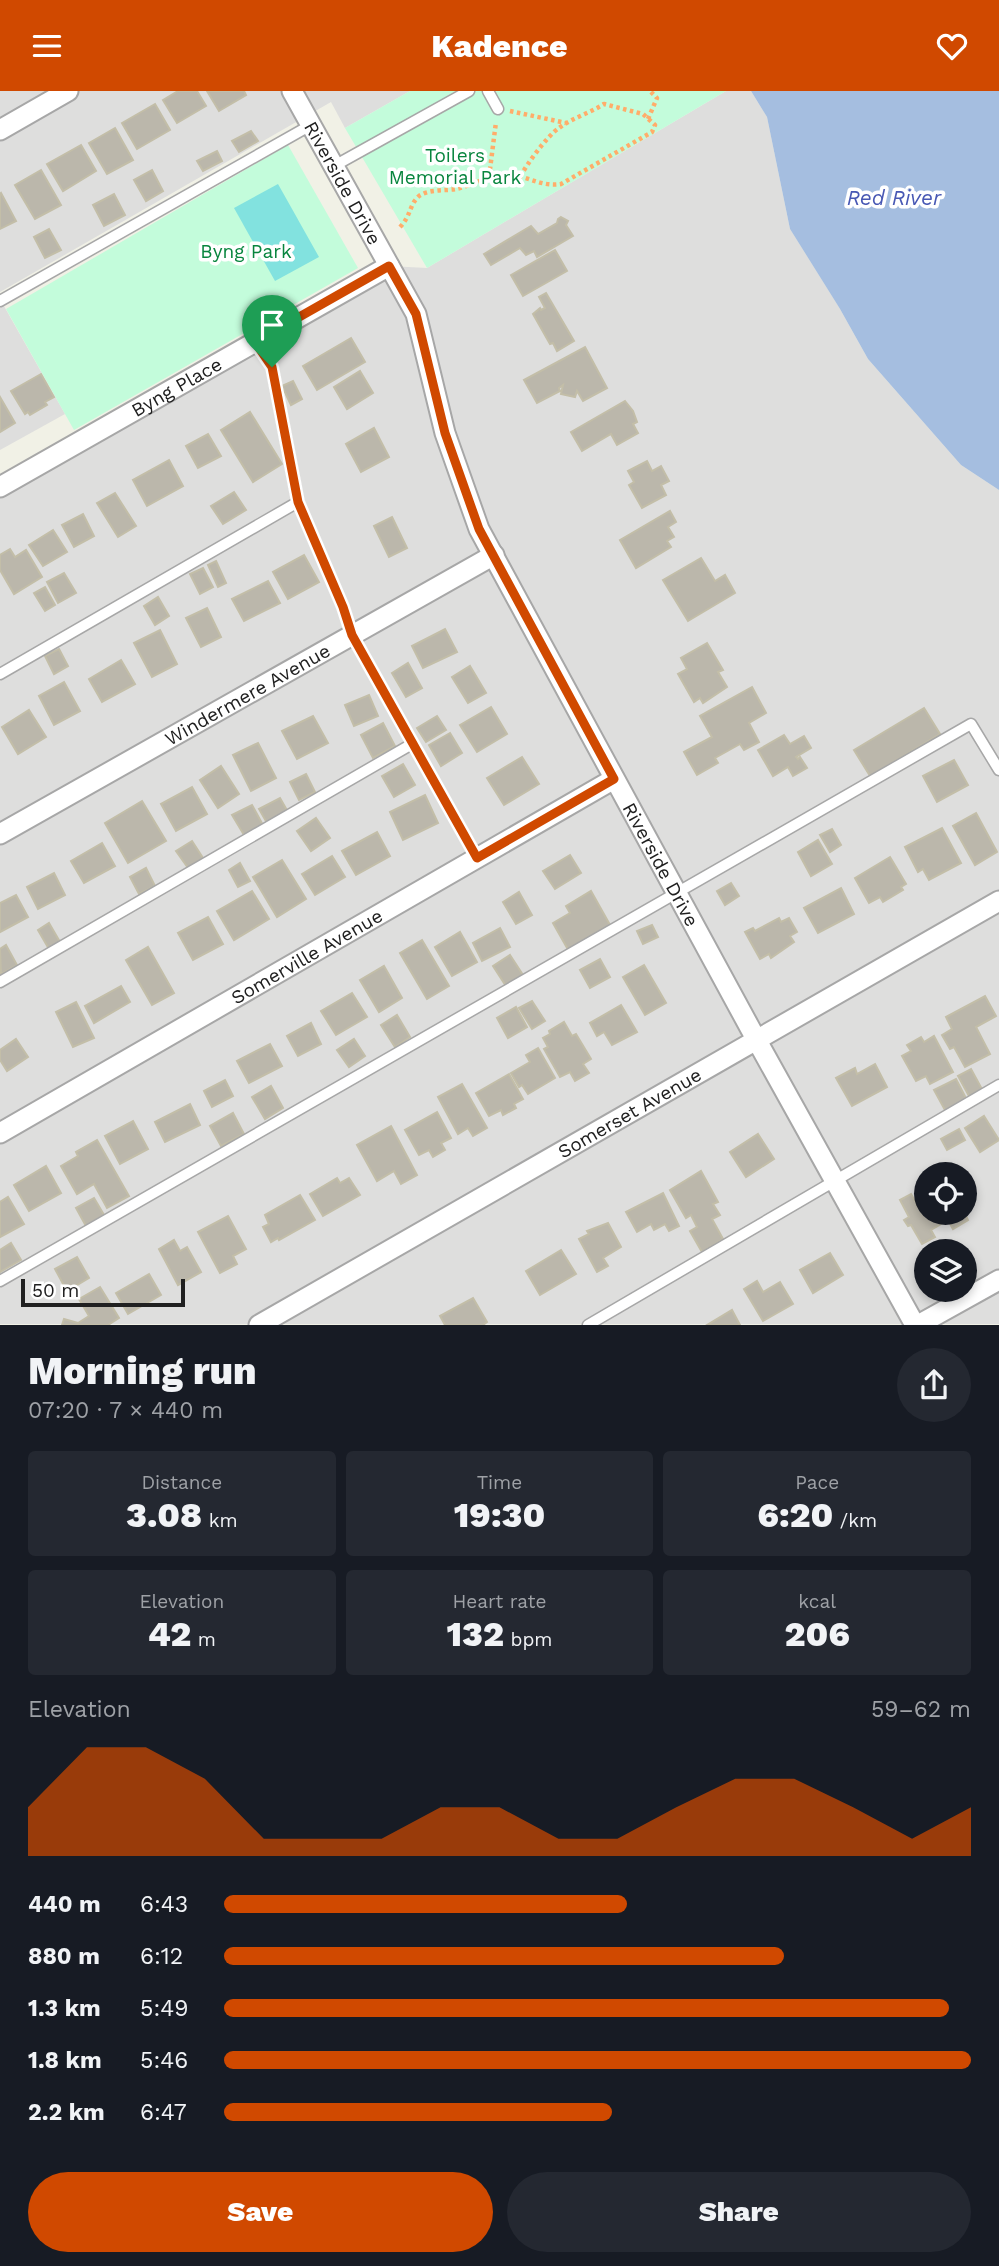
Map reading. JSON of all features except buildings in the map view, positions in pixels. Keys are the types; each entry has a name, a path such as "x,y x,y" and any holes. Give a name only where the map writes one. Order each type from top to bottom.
{"street":[{"path":"0,130 68,91"},
{"name":"Riverside Drive","path":"292,91 416,314 445,433 479,529 755,1039 917,1325"},
{"name":"Byng Place","path":"0,487 389,266"},
{"name":"Windermere Avenue","path":"0,834 494,555"},
{"name":"Somerville Avenue","path":"0,1133 614,779"},
{"name":"Somerset Avenue","path":"259,1325 999,901"},
{"path":"917,1325 999,1280"}],"lane":[{"path":"334,166 469,91"},
{"path":"488,91 498,109"},
{"path":"0,302 311,125"},
{"path":"255,342 272,367 298,502 343,607 352,635 477,858"},
{"path":"0,674 298,502"},
{"path":"0,1281 971,723 999,770"},
{"path":"0,982 412,744"},
{"path":"588,1325 999,1085"}],"path":[{"path":"648,119 657,97 651,92"},
{"path":"400,227 408,218 412,204 421,194 457,188 489,177 512,175 551,186 561,184 652,132 655,125 643,114 604,104 556,129 520,177"},
{"path":"489,177 498,109 566,123"}],"shaded area":[{"path":"0,91 410,91 345,128 331,102 0,292"},
{"path":"726,91 751,91 767,117 790,229 868,359 961,465 999,490 999,1324 0,1324 0,487 389,266 427,268"},
{"path":"278,184 319,257 275,281 234,208"},
{"path":"0,299 65,414 0,450"}],"green space":[{"name":"Toilers Memorial Park","path":"410,91 726,91 427,268 345,128"},
{"name":"Byng Park","path":"288,145 358,268 74,430 6,309"}],"water":[{"name":"Red River","path":"751,91 999,91 999,490 961,465 868,359 790,229 767,117"}],"route":[{"path":"389,266 416,314 445,433 479,529 614,779 477,858 352,635 343,607 298,502 272,367 255,342 389,266"}]}
